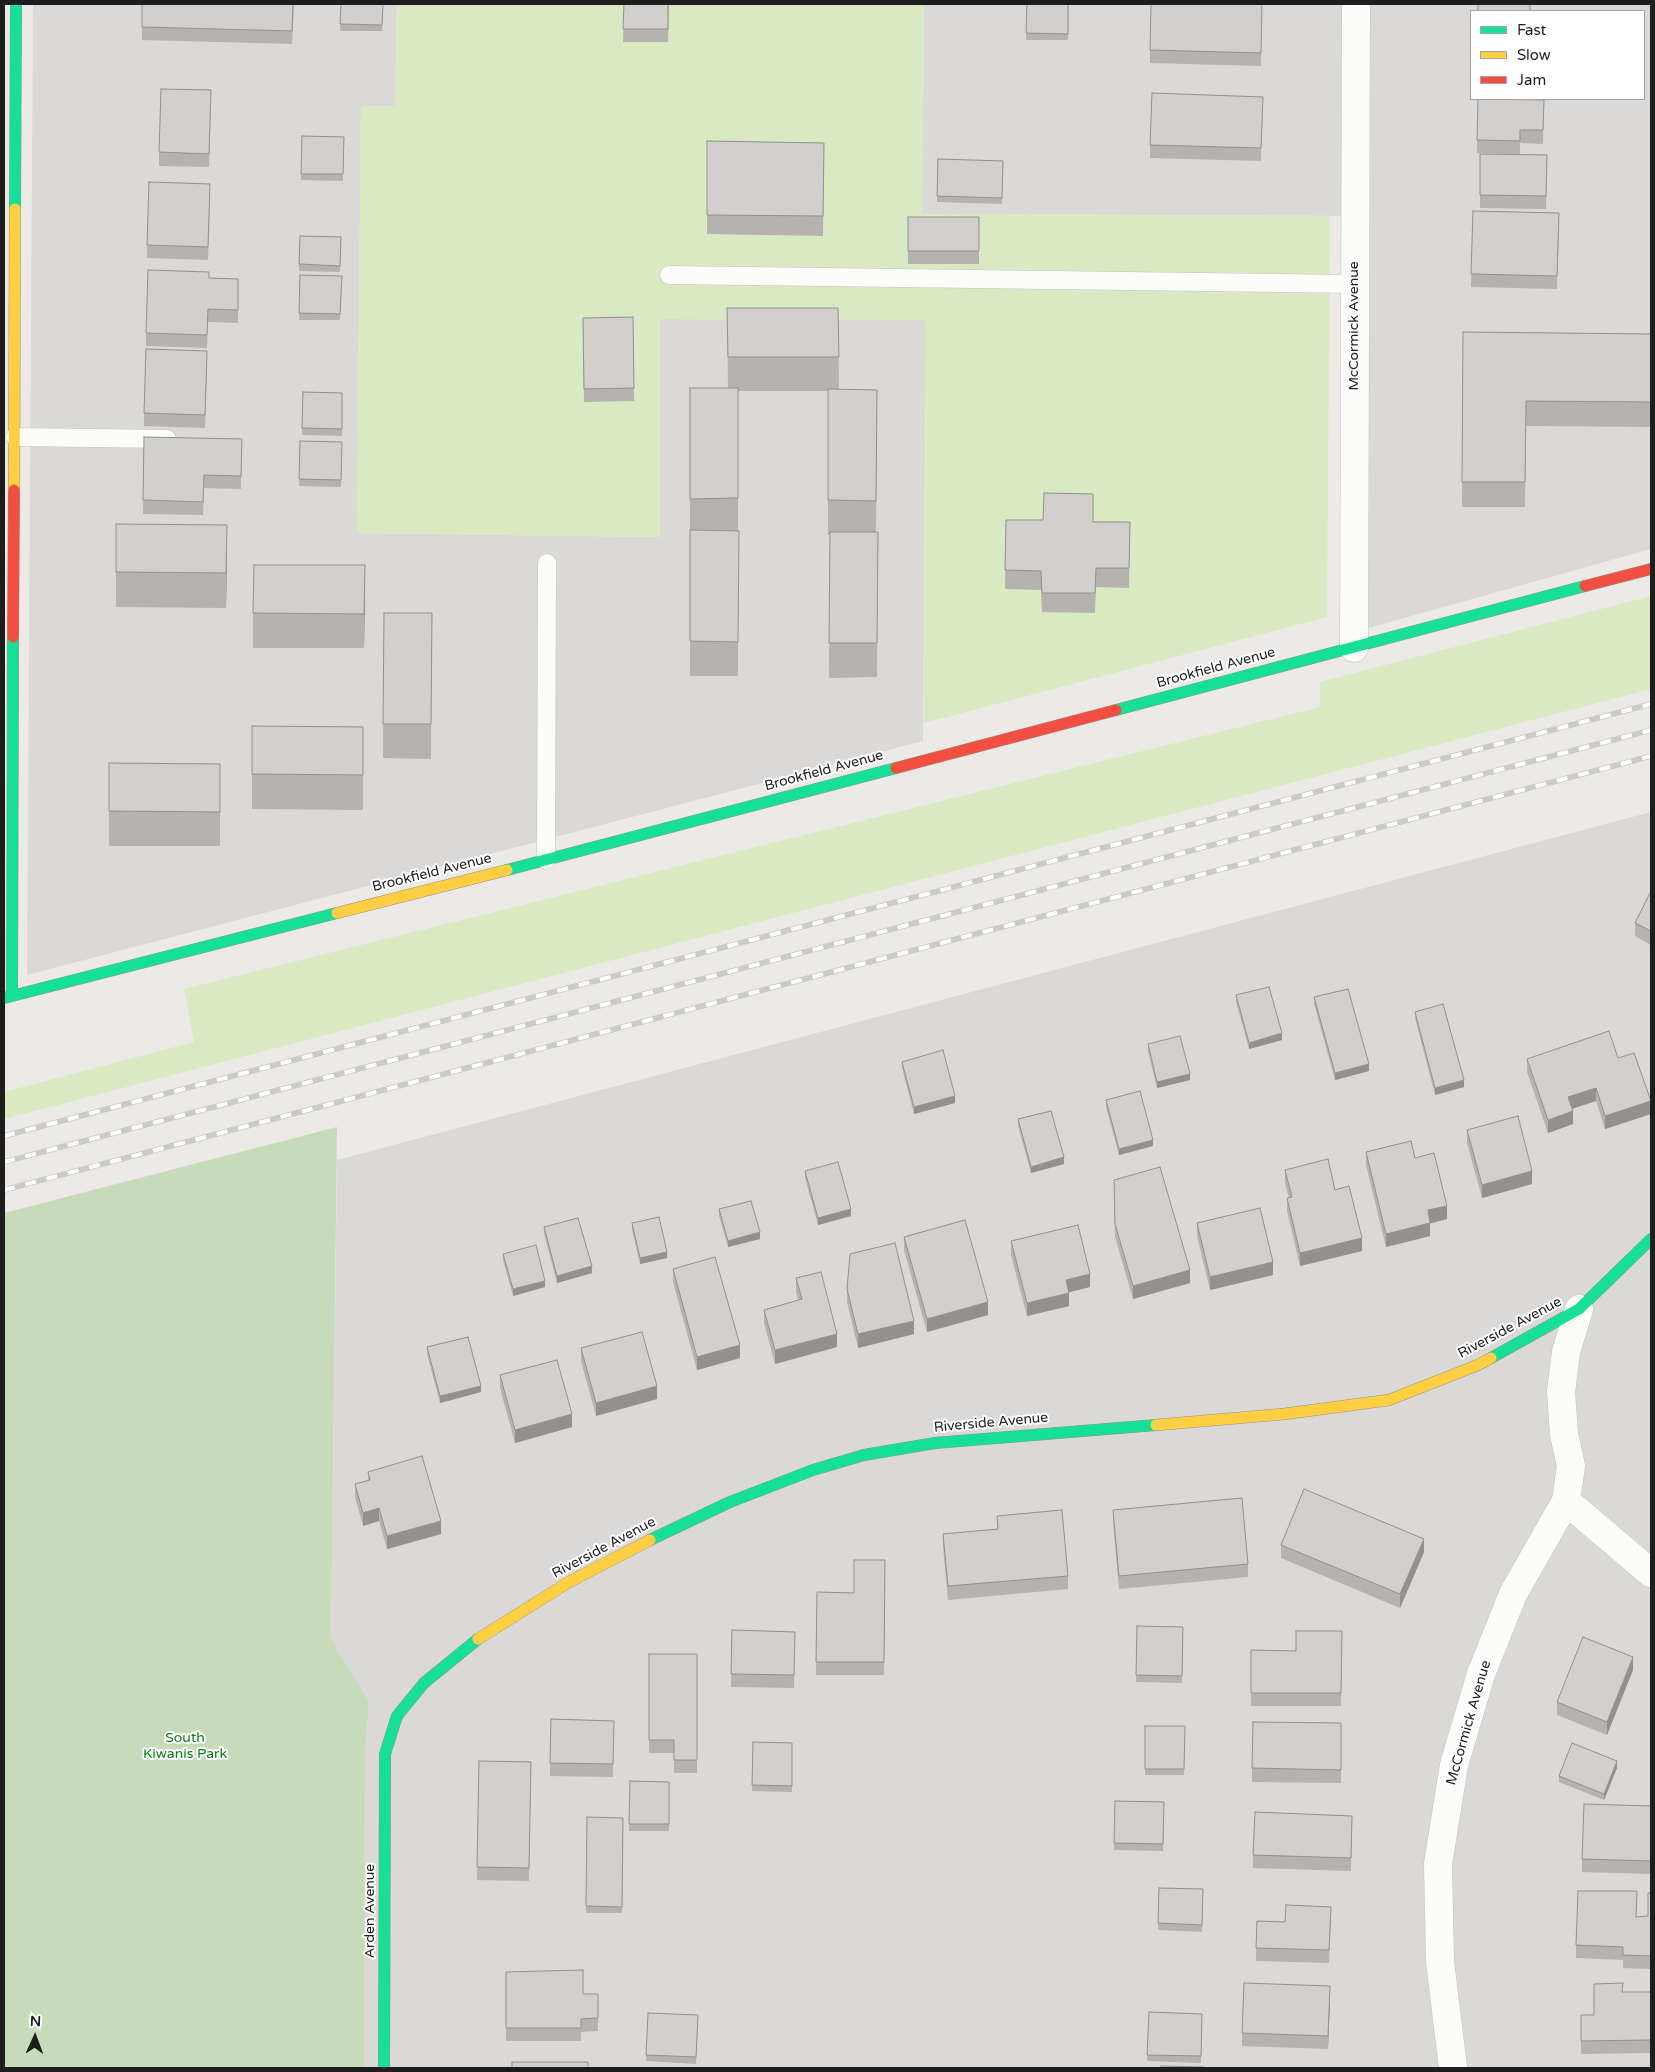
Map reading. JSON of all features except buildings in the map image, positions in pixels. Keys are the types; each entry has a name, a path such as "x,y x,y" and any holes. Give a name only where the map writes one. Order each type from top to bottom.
{"street":[{"path":"8,997 15,437 16,4"},
{"name":"McCormick Avenue","path":"1354,648 1356,4"},
{"name":"Brookfield Avenue","path":"8,997 546,860 1651,569"},
{"name":"Riverside Avenue","path":"385,1754 397,1716 424,1683 487,1632 569,1582 646,1542 730,1502 813,1470 864,1455 935,1443 1284,1414 1389,1400 1478,1365 1579,1309 1651,1239"},
{"name":"McCormick Avenue","path":"1453,2068 1440,1961 1438,1864 1454,1765 1480,1674 1513,1594 1566,1501 1571,1466 1564,1434 1562,1392 1566,1352 1579,1309"},
{"path":"1566,1501 1651,1573"},
{"name":"Arden Avenue","path":"384,2068 385,1754"}],"lane":[{"path":"669,275 1355,284"},
{"path":"15,437 181,439"},
{"path":"546,860 547,563"}],"shaded area":[{"path":"33,4 397,4 395,106 361,106 357,533 659,537 660,319 926,320 923,741 27,975"},
{"path":"924,4 1651,4 1651,549 1365,629 1368,216 922,214"},
{"path":"1651,812 1651,2068 364,2068 365,1753 369,1703 331,1639 337,1160"}],"green space":[{"path":"397,4 924,4 922,214 1330,216 1327,617 924,723 926,320 660,319 660,537 357,533 361,106 395,106"},
{"path":"1651,596 1651,689 4,1119 4,1092 194,1042 184,989 1320,707 1320,682"},
{"name":"South Kiwanis Park","path":"337,1127 331,1639 369,1702 365,1753 364,2068 4,2068 4,1213"}],"railway":[{"path":"4,1136 1651,704"},
{"path":"4,1162 1651,730"},
{"path":"4,1190 1651,756"}],"traffic: fast":[{"path":"15,209 16,4"},
{"path":"1116,710 1585,586"},
{"path":"12,996 13,637"},
{"path":"507,870 896,768"},
{"path":"4,998 337,913"},
{"path":"1491,1358 1579,1309 1651,1239"},
{"path":"650,1540 730,1502 813,1470 864,1455 935,1443 1156,1425"},
{"path":"384,2068 385,1754 397,1716 424,1683 478,1639"}],"traffic: slow":[{"path":"14,490 15,209"},
{"path":"337,913 507,870"},
{"path":"1156,1425 1284,1414 1389,1400 1478,1365 1491,1358"},
{"path":"478,1639 569,1582 650,1540"}],"traffic: jam":[{"path":"13,637 14,490"},
{"path":"1585,586 1651,569"},
{"path":"896,768 1116,710"}]}
